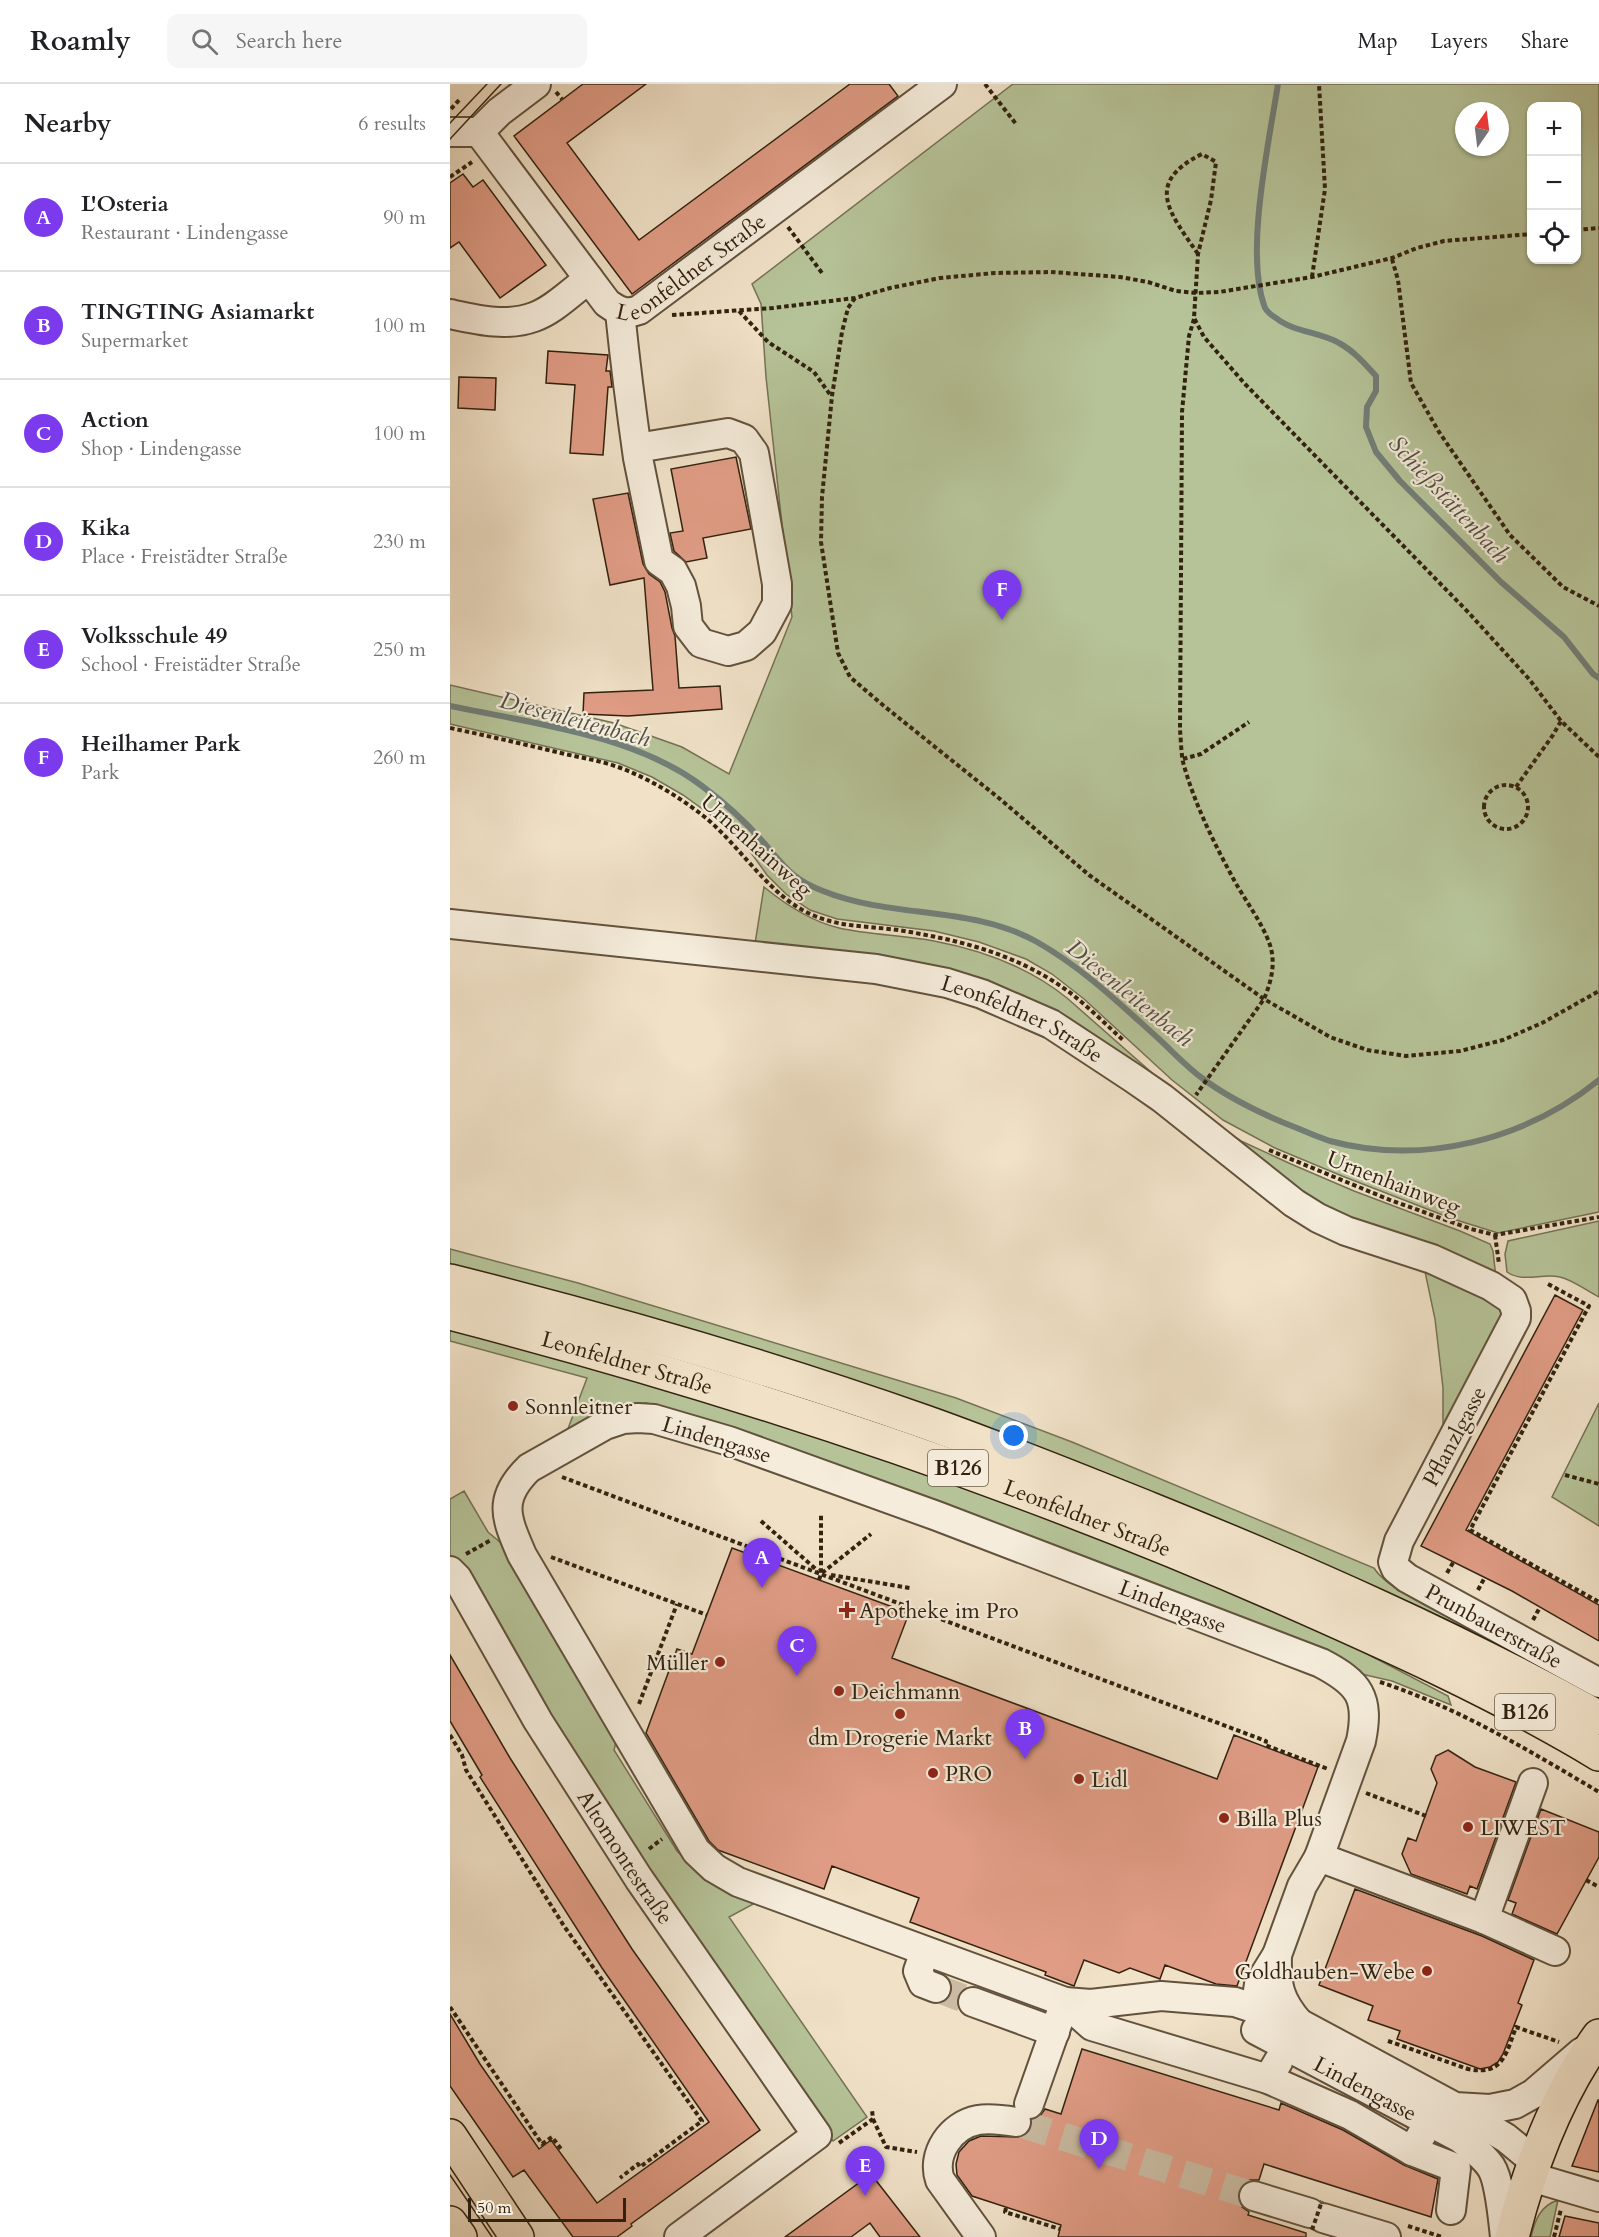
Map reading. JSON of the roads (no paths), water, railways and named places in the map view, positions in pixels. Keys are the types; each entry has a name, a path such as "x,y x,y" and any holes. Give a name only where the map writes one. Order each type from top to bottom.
{"main road":[{"name":"Leonfeldner Straße","path":"450,1281 708,1351 924,1422 1031,1462 1220,1537 1454,1640 1523,1675 1599,1718"},
{"name":"Leonfeldner Straße","path":"450,1313 678,1377 831,1424 1093,1518 1224,1572 1410,1655 1507,1702 1599,1754"},
{"path":"1512,2237 1531,2169 1557,2107 1598,2037"},
{"path":"450,2136 518,2237"},
{"path":"450,2223 460,2237"}],"street":[{"path":"450,132 480,144 499,112 536,84"},
{"name":"Leonfeldner Straße","path":"480,144 607,303 620,312 632,313 942,84"},
{"path":"450,314 482,321 516,321 536,316 589,279"},
{"path":"620,312 637,448 659,561 673,571 681,586 688,626 701,643 728,651 746,646 762,632 777,604 777,584 754,453 744,439 728,434 637,448"},
{"name":"Leonfeldner Straße","path":"450,924 876,969 924,977 982,994 1051,1024 1134,1078 1294,1203 1318,1218 1346,1231 1453,1268 1500,1291 1512,1300 1516,1311"},
{"name":"Pflanzlgasse","path":"1393,1562 1399,1541 1516,1318 1516,1311"},
{"name":"Lindengasse","path":"1258,2010 1259,1984 1277,1955 1302,1886 1319,1857 1361,1741 1365,1723 1363,1704 1354,1684 1342,1674 1299,1654 937,1516 729,1441 654,1419 623,1419 605,1425 529,1468 520,1477 511,1492 507,1508 508,1525 696,1851 714,1868 738,1882 1065,2002 1091,2004 1161,1996 1235,2002 1258,2010 1286,2036 1429,2121 1460,2138 1599,2197"},
{"name":"Altomontestraße","path":"458,1562 457,1578 538,1721 639,1879 828,2139 679,2237"},
{"name":"Prunbauerstraße","path":"1393,1562 1396,1569 1407,1578 1599,1683"},
{"path":"1484,1919 1533,1783"},
{"path":"1319,1857 1484,1919 1555,1951"},
{"path":"925,1951 918,1971 923,1983 936,1988"},
{"name":"Lindengasse","path":"1277,1955 1279,1990 1286,2008 1286,2036"},
{"name":"Lindengasse","path":"1209,2001 1227,2017 1286,2036 1455,2107 1506,2138 1531,2169"},
{"path":"973,2002 1055,2032"},
{"path":"981,2237 940,2180 937,2164 939,2155 952,2134 967,2123 1023,2113 1065,2002 1092,2026 1268,2079 1350,2115 1412,2151 1456,2168 1451,2210"},
{"path":"1268,2079 1286,2036"},
{"name":"Lindengasse","path":"1455,2107 1490,2109 1515,2104 1533,2094 1598,2037"},
{"path":"1412,2151 1429,2121"},
{"name":"Lindengasse","path":"1460,2138 1492,2169 1500,2199 1505,2237"},
{"path":"1254,2196 1386,2237"}],"waterway":[{"name":"Schießstättenbach","path":"1278,84 1260,196 1258,227 1259,282 1266,309 1283,323 1332,339 1344,346 1376,376 1376,391 1367,407 1366,427 1376,452 1400,481 1501,582 1564,637 1593,674 1599,678"},
{"name":"Diesenleitenbach","path":"450,706 581,733 646,754 675,769 719,799 757,835 790,872 823,891 876,906 985,922 1012,930 1037,942 1070,963 1101,987 1211,1085 1261,1113 1330,1141 1365,1148 1401,1150 1436,1149 1472,1142 1506,1132 1539,1118 1570,1101 1599,1080"}],"tunnel":[{"path":"936,1988 973,2002"},
{"path":"1022,2124 1254,2196"}],"tram line":[{"path":"450,123 487,84"},
{"path":"450,139 501,84"},
{"path":"450,2175 492,2237"}],"place":[{"name":"Heilhamer Park","path":"1002,620"},
{"name":"Sonnleitner","path":"513,1406"},
{"name":"L'Osteria","path":"762,1588"},
{"name":"Apotheke im Pro","path":"847,1610"},
{"name":"Müller","path":"720,1662"},
{"name":"Action","path":"797,1676"},
{"name":"Deichmann","path":"839,1691"},
{"name":"dm Drogerie Markt","path":"900,1714"},
{"name":"TINGTING Asiamarkt","path":"1025,1759"},
{"name":"PRO","path":"933,1773"},
{"name":"Lidl","path":"1079,1779"},
{"name":"Billa Plus","path":"1224,1818"},
{"name":"LIWEST","path":"1468,1827"},
{"name":"Goldhauben-Webe","path":"1427,1971"},
{"name":"Kika","path":"1099,2169"},
{"name":"Volksschule 49","path":"865,2196"}]}
